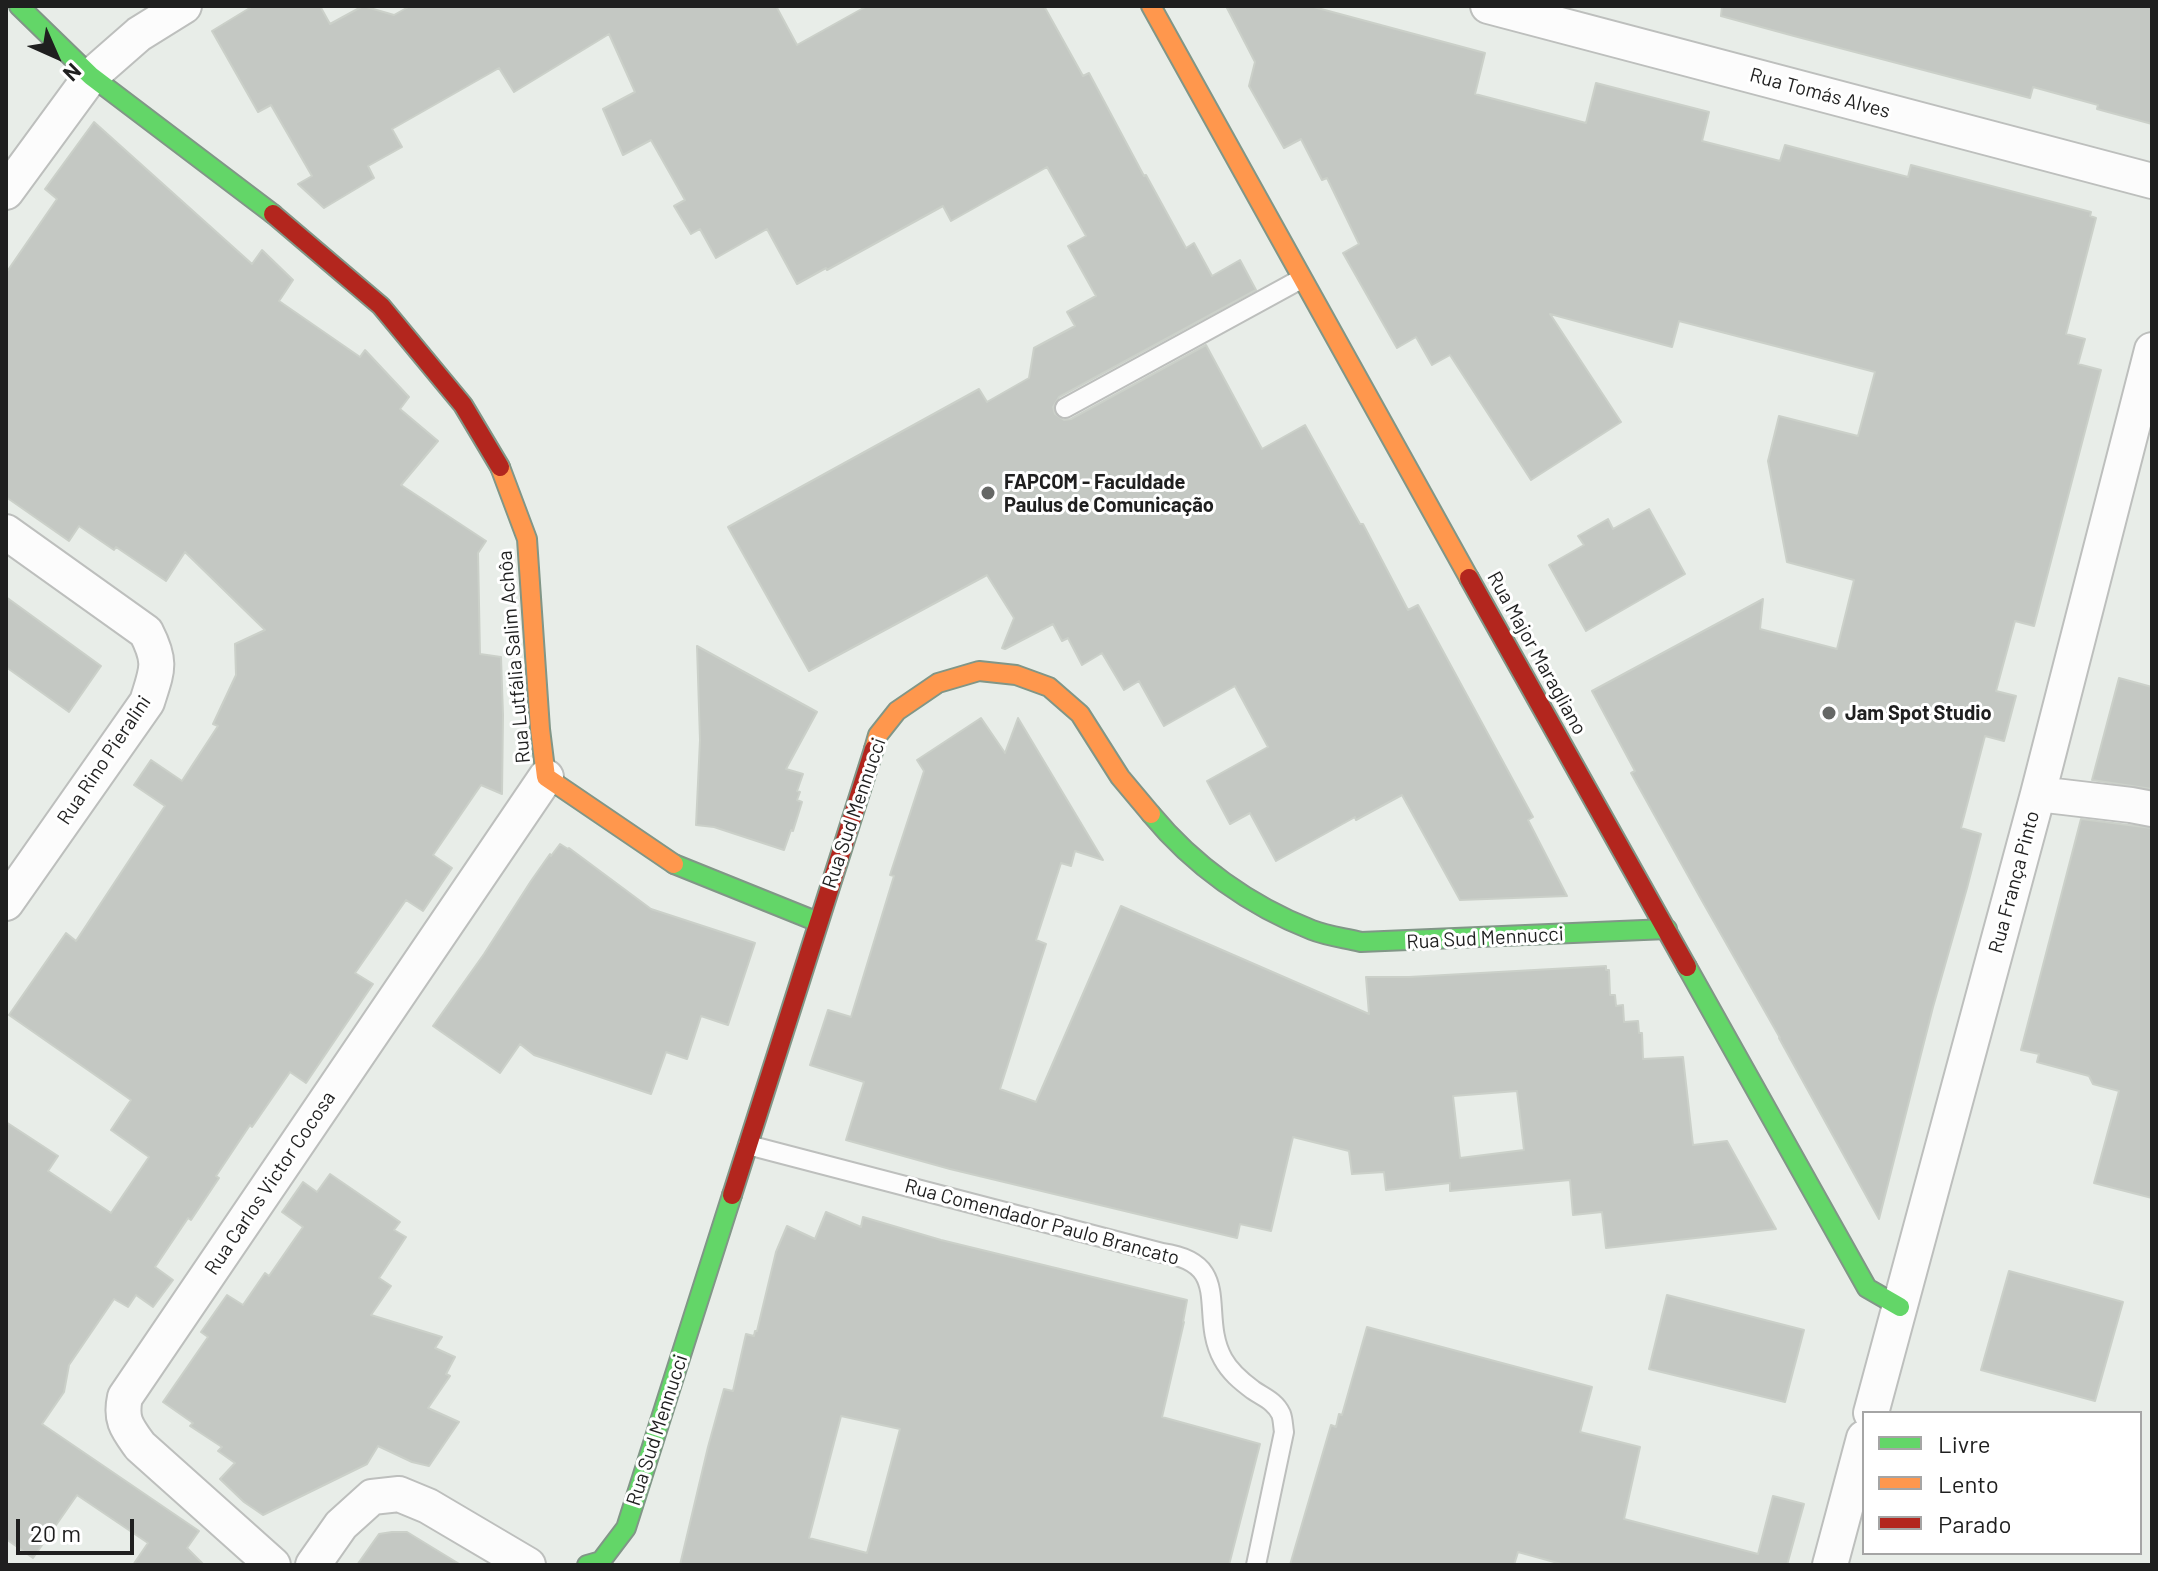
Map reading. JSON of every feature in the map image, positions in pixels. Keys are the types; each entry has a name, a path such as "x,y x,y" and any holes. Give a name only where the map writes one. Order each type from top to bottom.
{"street":[{"name":"Rua Lutfália Salim Achôa","path":"19,6 91,76 264,206 381,306 463,405 498,461 527,539 546,777 671,863 818,922"},
{"path":"6,192 91,76 139,34 184,6"},
{"name":"Rua Major Maragliano","path":"1151,6 1867,1288 1900,1307"},
{"name":"Rua Tomás Alves","path":"1488,6 2152,181"},
{"name":"Rua França Pinto","path":"1872,1411 2038,794 2152,350"},
{"name":"Rua Rino Pieralini","path":"6,532 146,632 156,651 157,670 147,702 6,903"},
{"name":"Rua Sud Mennucci","path":"587,1565 601,1561 626,1528 878,735 897,711 938,683 979,671 1016,675 1049,687 1080,714 1120,777 1186,851 1208,871 1260,905 1314,931 1361,942 1667,929"},
{"name":"Rua Carlos Victor Cocosa","path":"273,1565 140,1446 126,1426 122,1411 125,1397 546,777"},
{"path":"2038,794 2152,809"},
{"path":"1830,1565 1862,1445"},
{"path":"313,1565 341,1525 372,1497 399,1494 428,1506 528,1565"}],"lane":[{"path":"1065,408 1301,279"},
{"name":"Rua Comendador Paulo Brancato","path":"748,1145 1183,1256 1199,1266 1210,1285 1215,1335 1221,1356 1232,1372 1274,1404 1282,1415 1284,1432 1256,1565"}],"building":[{"path":"253,6 320,6 330,24 363,6 394,15 410,6 776,6 797,45 867,6 1044,6 1083,76 1089,73 1186,248 1194,243 1212,276 1240,260 1256,290 1059,397 1053,407 1055,414 1064,420 1071,419 1206,345 1262,449 1305,425 1360,524 1363,524 1408,610 1418,605 1533,817 1528,820 1567,896 1460,900 1402,795 1276,861 1250,813 1230,824 1207,781 1268,747 1235,686 1164,726 1139,681 1124,690 1102,653 1082,665 1068,638 1062,641 1053,624 1002,648 1014,618 987,575 809,671 728,527 979,389 987,402 1029,378 1034,348 1075,326 1067,312 1096,296 1068,246 1086,236 1047,167 951,221 943,206 797,284 767,229 716,258 700,229 691,234 674,206 685,200 651,140 623,155 603,109 635,92 609,34 514,92 499,68 392,129 402,147 368,166 374,178 324,208 298,184 312,176 271,105 258,112 212,31"},
{"path":"1226,6 1310,6 1485,53 1475,94 1586,123 1596,83 1709,112 1702,141 1780,161 1785,145 1908,177 1911,165 2091,212 2090,216 2096,218 2066,334 2085,339 2078,364 2101,370 2034,626 2015,621 1996,691 2016,696 2004,741 1985,736 1961,828 1981,834 1879,1219 1631,773 1635,771 1592,691 1763,599 1760,629 1837,649 1854,580 1787,562 1768,461 1779,416 1858,436 1875,372 1679,321 1672,347 1550,314 1621,422 1531,480 1450,355 1432,365 1416,337 1397,348 1343,253 1359,244 1327,178 1322,180 1301,139 1284,148 1249,86 1255,62"},
{"path":"1722,6 2152,6 2152,124 2033,87 2030,98 1721,16"},
{"path":"94,122 252,264 262,250 293,280 279,301 360,357 365,350 409,397 400,409 438,441 401,485 486,541 478,553 480,654 501,657 502,794 481,785 433,855 452,868 423,911 406,900 355,973 373,984 306,1083 290,1072 252,1127 250,1125 191,1220 188,1218 155,1267 173,1280 153,1307 136,1295 128,1307 114,1299 69,1365 64,1392 42,1424 199,1531 187,1548 204,1565 133,1565 148,1543 77,1495 33,1558 6,1539 6,1122 58,1156 48,1171 111,1213 149,1157 111,1130 131,1100 9,1015 66,933 76,941 165,806 134,785 151,760 182,781 218,726 213,724 236,675 235,644 265,630 185,552 166,581 79,526 69,541 6,497 6,273 57,199 45,189"},
{"path":"1649,509 1685,574 1586,631 1549,565 1584,545 1578,536 1608,519 1613,529"},
{"path":"6,597 101,666 69,712 6,667"},
{"path":"697,646 817,712 786,769 803,774 797,791 800,792 797,800 802,802 784,850 714,827 696,825 700,740"},
{"path":"2119,678 2152,687 2152,789 2092,780"},
{"path":"981,718 1005,753 1018,718 1103,860 1075,851 1071,866 1061,863 1036,940 1046,944 1000,1089 1036,1102 1121,906 1369,1014 1366,977 1606,966 1609,970 1610,995 1615,995 1616,1006 1623,1005 1624,1022 1638,1021 1639,1033 1642,1033 1643,1059 1683,1057 1693,1145 1727,1141 1776,1229 1606,1248 1602,1212 1573,1215 1570,1180 1450,1191 1450,1183 1386,1190 1384,1172 1352,1174 1349,1151 1293,1137 1271,1231 1240,1224 1237,1238 950,1169 846,1140 864,1082 810,1065 828,1010 851,1017 894,876 890,875 924,771 917,760","holes":["1517,1091 1524,1150 1460,1158 1453,1096"]},
{"path":"2081,819 2152,828 2152,1198 2094,1183 2119,1091 2093,1084 2089,1076 2037,1062 2039,1054 2021,1050"},
{"path":"560,844 651,909 755,943 728,1025 701,1016 687,1059 666,1052 651,1094 534,1055 520,1044 500,1073 433,1026 531,881"},
{"path":"330,1174 400,1222 394,1230 406,1237 379,1278 391,1286 371,1315 442,1337 435,1348 455,1357 446,1374 450,1376 428,1408 459,1422 429,1466 412,1462 378,1446 367,1464 263,1515 220,1479 235,1463 218,1451 222,1447 190,1426 193,1423 163,1402 208,1337 201,1332 227,1295 243,1305 265,1273 269,1276 303,1227 282,1212 303,1182 317,1192"},
{"path":"826,1212 861,1227 863,1217 941,1240 1187,1300 1162,1417 1260,1444 1229,1565 680,1565 724,1389 733,1391 746,1334 754,1336 757,1331 776,1252 787,1226 815,1239","holes":["841,1416 900,1429 867,1553 809,1538"]},
{"path":"2009,1271 2123,1302 2095,1401 1981,1370"},
{"path":"1667,1295 1804,1330 1785,1402 1649,1369"},
{"path":"1367,1327 1592,1387 1580,1432 1640,1447 1624,1519 1758,1554 1773,1496 1804,1504 1787,1565 1565,1565 1518,1552 1514,1565 1290,1565 1331,1425 1336,1427 1339,1414 1342,1415"},
{"path":"407,1532 461,1565 357,1565 379,1534"}],"traffic: fast":[{"path":"19,6 91,76 273,214"},
{"path":"1151,814 1204,867 1245,896 1312,930 1361,942 1667,929"},
{"path":"674,864 818,922"},
{"path":"1687,967 1867,1288 1900,1307"},
{"path":"587,1565 601,1561 626,1528 732,1195"}],"traffic: slow":[{"path":"1151,6 1469,578"},
{"path":"500,467 527,539 546,777 674,864"},
{"path":"874,749 878,735 897,711 938,683 979,671 1016,675 1049,687 1080,714 1120,777 1151,814"}],"traffic: jam":[{"path":"273,214 381,306 463,405 500,467"},
{"path":"1469,578 1687,967"},
{"path":"732,1195 874,749"}],"place":[{"name":"FAPCOM - Faculdade Paulus de Comunicação","path":"988,493"},
{"name":"Jam Spot Studio","path":"1829,713"}]}
